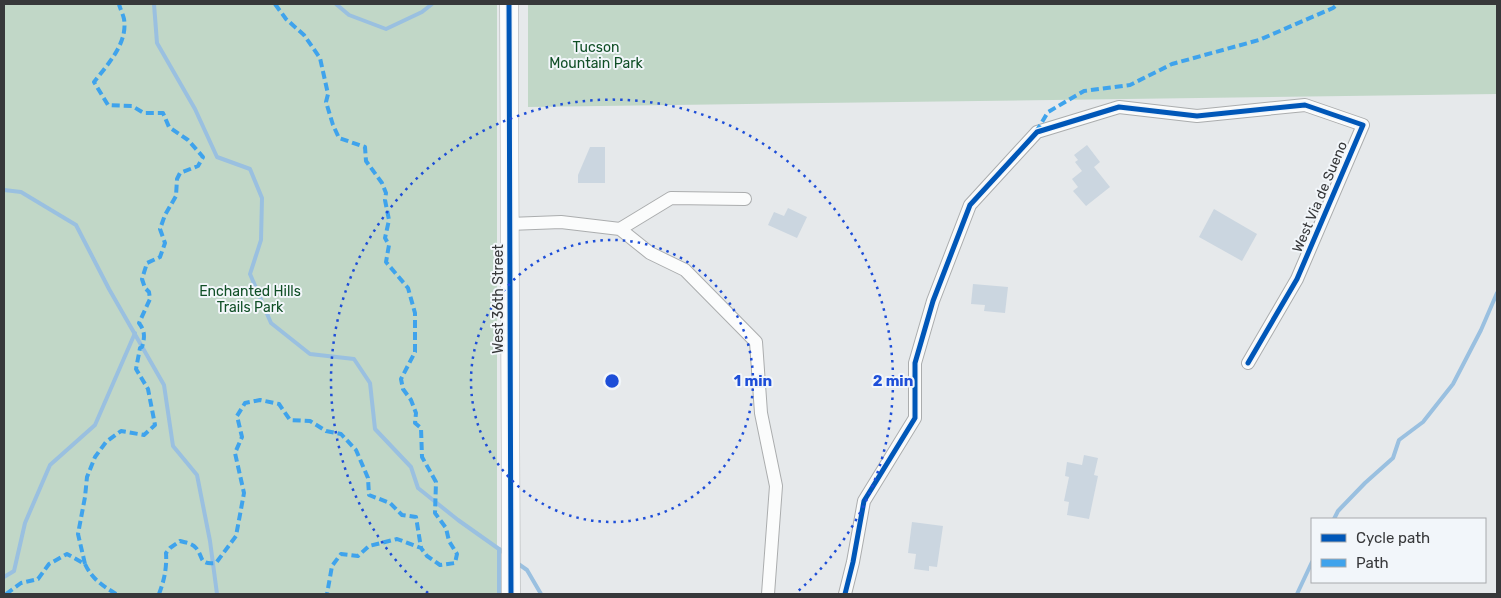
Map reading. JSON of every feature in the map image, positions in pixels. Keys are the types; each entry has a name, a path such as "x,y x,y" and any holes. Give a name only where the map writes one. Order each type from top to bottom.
{"street":[{"name":"West 36th Street","path":"509,4 511,594"},
{"name":"West Via de Sueno","path":"846,594 864,501 915,418 915,363 933,301 970,205 1037,132 1119,107 1197,116 1305,105 1363,125 1297,279 1248,363"},
{"path":"620,230 671,198 746,199"},
{"path":"509,224 561,222 620,230 650,252 685,270 756,342 761,413 776,486 768,594"}],"green space":[{"name":"Enchanted Hills Trails Park","path":"4,4 497,4 497,594 4,594"},
{"name":"Tucson Mountain Park","path":"528,4 1497,4 1497,94 528,107"}],"building":[{"path":"1087,145 1100,162 1094,167 1110,187 1086,206 1073,191 1078,187 1072,179 1082,171 1075,162 1078,160 1074,155"},
{"path":"590,147 605,147 605,183 578,183 578,175"},
{"path":"788,208 807,217 797,238 768,225 774,212 784,216"},
{"path":"1214,209 1257,234 1242,261 1199,237"},
{"path":"973,284 1008,287 1005,313 984,311 985,305 971,304"},
{"path":"1084,455 1098,458 1094,475 1098,476 1089,519 1067,515 1069,502 1064,501 1069,477 1065,476 1067,462 1082,465"},
{"path":"912,522 943,526 937,567 929,566 929,571 914,569 916,554 908,553"}],"waterway":[{"path":"154,4 157,43 195,109 217,157 250,169 262,198 261,240 250,274 271,323 310,354 354,359 370,383 375,429 411,467 418,488 458,520 506,554"},
{"path":"336,4 349,15 386,29 422,12 432,4"},
{"path":"4,190 21,192 76,225 109,289 164,385 173,446 197,475 210,541 217,594"},
{"path":"1334,518 1338,511 1365,483 1393,458 1399,440 1423,422 1453,384 1481,330 1497,293"},
{"path":"4,577 14,571 25,523 50,465 95,425 135,333"},
{"path":"499,549 499,594"},
{"path":"517,563 527,570 541,594"},
{"path":"1297,594 1311,564"}],"marked path":[{"path":"6,594 21,583 38,579 49,564 67,554 85,564 78,534 87,477 95,457 106,442 121,431 144,435 155,425 148,389 136,369 144,337 139,323 150,299 149,292 145,288 142,279 147,263 160,257 165,243 160,229 165,215 176,196 177,179 180,173 198,166 203,157 188,140 169,127 163,113 144,113 132,106 108,105 94,82 116,53 123,36 124,19 119,4"},
{"path":"275,4 286,19 304,35 320,58 328,94 326,102 339,138 365,147 366,161 382,183 386,193 385,200 389,220 385,238 389,245 386,262 408,288 415,313 415,352 401,379 403,389 411,400 416,413 415,423 421,428 422,457 436,482 435,513 446,528 449,541 457,554 455,563 440,565 427,556 421,548 397,539 369,546 358,556 341,554 332,566 327,594"},
{"path":"1036,132 1048,112 1084,91 1130,85 1172,64 1259,40 1333,8 1338,4"},
{"path":"159,594 165,574 166,553 170,548 180,541 189,543 196,548 204,562 216,563 236,536 244,493 235,453 242,437 237,416 245,403 260,400 279,404 290,420 310,421 326,431 341,434 356,450 368,478 369,495 390,503 402,515 416,517 421,548"},
{"path":"85,564 94,578 116,594"}],"cycle path":[{"path":"509,4 511,594"},
{"path":"845,594 864,501 915,418 915,363 933,301 970,205 1037,132 1119,107 1197,116 1305,105 1363,125 1297,279 1248,363"}]}
